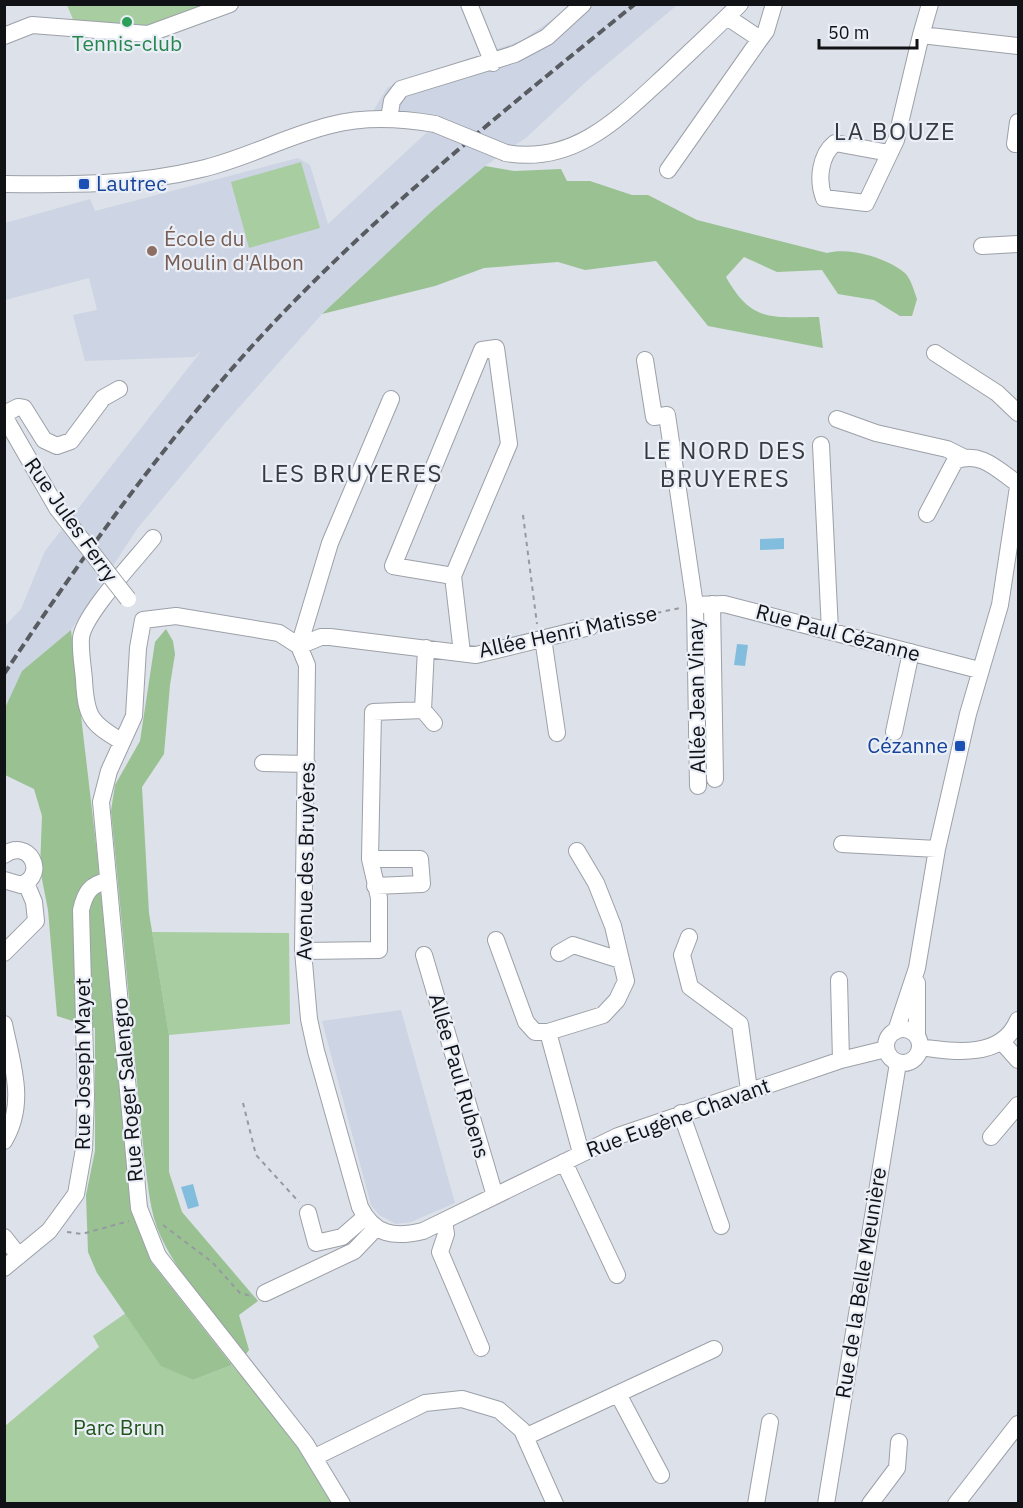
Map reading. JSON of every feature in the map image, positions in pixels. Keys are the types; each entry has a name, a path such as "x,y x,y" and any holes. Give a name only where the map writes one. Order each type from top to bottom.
{"street":[{"path":"4,36 32,25 148,34 230,4"},
{"path":"469,4 493,63"},
{"path":"389,118 392,100 401,89 493,63 547,37 583,4"},
{"path":"4,184 84,184 173,176 238,158 331,124 389,118 435,124 506,153 535,157 551,154 594,135 624,113 740,4"},
{"path":"668,170 766,31 774,4"},
{"path":"889,153 835,143 826,150 819,185 824,198 866,203 896,140 930,4"},
{"path":"727,17 760,39"},
{"path":"921,34 1018,46"},
{"path":"1015,144 1018,123"},
{"path":"982,246 1018,244"},
{"path":"453,576 393,566 482,350 496,348 509,444 453,576 469,654"},
{"path":"934,353 997,393 1018,413"},
{"name":"Allée Jean Vinay","path":"645,360 654,417 667,415 695,605 698,786"},
{"path":"4,415 18,407 24,408 44,440 57,446 71,441 103,398 119,389"},
{"path":"143,620 169,616 279,633 300,646 330,543 391,399"},
{"name":"Rue Jules Ferry","path":"4,415 57,508 143,620"},
{"path":"837,419 876,433 947,449 963,457 982,458 1018,494 1000,605 980,670 937,849 917,968 896,1031 887,1042 886,1049 892,1060 898,1063 913,1060 918,1042 917,968"},
{"path":"821,445 830,631"},
{"path":"927,514 955,461 963,457"},
{"path":"121,741 101,729 89,717 85,701 81,637 89,617 153,538"},
{"path":"712,604 715,779"},
{"name":"Rue Paul Cézanne","path":"695,605 724,604 980,670"},
{"name":"Rue Roger Salengro","path":"143,620 138,648 134,716 121,741 101,802 141,1212 158,1256 315,1457 342,1503"},
{"name":"Allée Henri Matisse","path":"300,646 321,637 330,637 469,654 590,627"},
{"path":"541,638 557,733"},
{"name":"Avenue des Bruyères","path":"300,646 307,665 303,951 316,1051 360,1207 370,1222"},
{"path":"303,951 379,950 379,898 370,859 373,712 429,717 426,648"},
{"path":"894,732 910,652"},
{"path":"263,764 307,764"},
{"path":"842,844 937,849"},
{"path":"4,855 19,850 33,859 35,870 26,883 15,886 4,880"},
{"path":"496,940 526,1022 535,1032 548,1032 603,1015 617,1000 626,981 613,926 596,883 577,851"},
{"path":"370,859 420,859 422,884 375,886"},
{"name":"Rue Joseph Mayet","path":"4,1268 49,1231 76,1194 84,1149 86,1096 81,910 85,895 96,883 108,881"},
{"path":"4,953 36,921 34,902 26,883"},
{"path":"689,937 682,955 690,987 740,1024 749,1090"},
{"path":"559,953 573,945 620,960"},
{"name":"Allée Paul Rubens","path":"424,955 495,1196"},
{"path":"839,980 841,1060"},
{"path":"918,1042 980,1050 1002,1042 1018,1020"},
{"path":"4,1024 7,1056 18,1100 15,1121 4,1141"},
{"path":"896,1031 911,1031 918,1042"},
{"path":"548,1032 581,1153"},
{"path":"1002,1042 1018,1060"},
{"name":"Rue Eugène Chavant","path":"370,1222 404,1236 444,1221 618,1136 841,1060 886,1049"},
{"name":"Rue de la Belle Meunière","path":"826,1503 898,1063"},
{"path":"991,1137 1018,1105"},
{"path":"681,1113 721,1227"},
{"path":"564,1162 617,1275"},
{"path":"308,1213 316,1243 342,1237 370,1222"},
{"path":"444,1221 446,1234 440,1252 482,1348"},
{"path":"260,1295 354,1251 370,1222"},
{"path":"4,1237 19,1256"},
{"path":"525,1437 714,1349"},
{"path":"618,1394 661,1475"},
{"path":"315,1457 426,1403 462,1399 499,1410 522,1430 555,1503"},
{"path":"756,1503 770,1422"},
{"path":"956,1503 1018,1424"},
{"path":"870,1503 897,1468 899,1442"}],"path":[{"path":"523,515 541,638"},
{"name":"Allée Henri Matisse","path":"590,627 695,605"},
{"path":"243,1103 256,1155 308,1213"},
{"path":"49,1231 82,1234 141,1212 212,1262 240,1293 260,1295"}],"shaded area":[{"path":"573,5 677,5 588,80 527,137 485,166 432,211 322,314 226,422 137,529 71,630 22,671 5,708 5,626 21,609 45,551 202,350 194,357 85,361 73,315 97,310 89,278 5,300 5,223 90,199 95,211 298,158 310,165 328,224 436,124 373,111 388,87 523,40"},
{"path":"401,1010 455,1203 411,1222 396,1224 379,1215 371,1205 322,1021"}],"green space":[{"name":"Tennis-club","path":"67,5 230,5 148,34 77,29"},
{"path":"301,162 320,228 249,248 231,182"},
{"path":"485,166 514,171 561,169 567,181 590,181 632,195 648,195 697,220 827,253 846,251 878,258 905,273 909,278 917,299 912,316 900,316 874,300 838,294 822,270 777,272 744,257 726,277 735,292 754,310 764,314 819,317 823,348 708,326 656,261 585,270 558,262 484,268 435,286 322,314 432,211"},
{"path":"166,629 173,641 175,654 164,754 142,787 149,913 169,1035 169,1172 182,1212 258,1301 239,1315 249,1350 246,1354 200,1298 169,1253 151,1207 144,1155 111,811 115,785 140,741 155,642"},
{"path":"71,630 97,853 131,1211 152,1263 232,1365 193,1380 161,1366 97,1273 88,1252 86,1195 95,1151 95,1028 57,1016 48,910 40,869 42,816 34,789 5,775 5,708 22,671"},
{"path":"152,932 289,933 290,1024 169,1035"},
{"name":"Parc Brun","path":"126,1313 162,1366 193,1380 232,1365 302,1448 336,1504 5,1504 5,1426 99,1347 93,1336"}],"water":[{"path":"784,538 784,549 760,550 760,539"},
{"path":"737,644 748,645 745,666 734,665"},
{"path":"193,1184 199,1206 188,1209 181,1187"}],"railway":[{"path":"4,674 89,550 149,470 211,393 289,307 335,261 432,172 635,4"}],"place":[{"name":"Tennis-club","path":"127,22"},
{"name":"Lautrec","path":"84,184"},
{"name":"École du Moulin d'Albon","path":"152,251"},
{"name":"Cézanne","path":"960,746"}],"district":[{"name":"LA BOUZE","path":"895,132"},
{"name":"LE NORD DES BRUYERES","path":"725,465"},
{"name":"LES BRUYERES","path":"352,474"}]}
